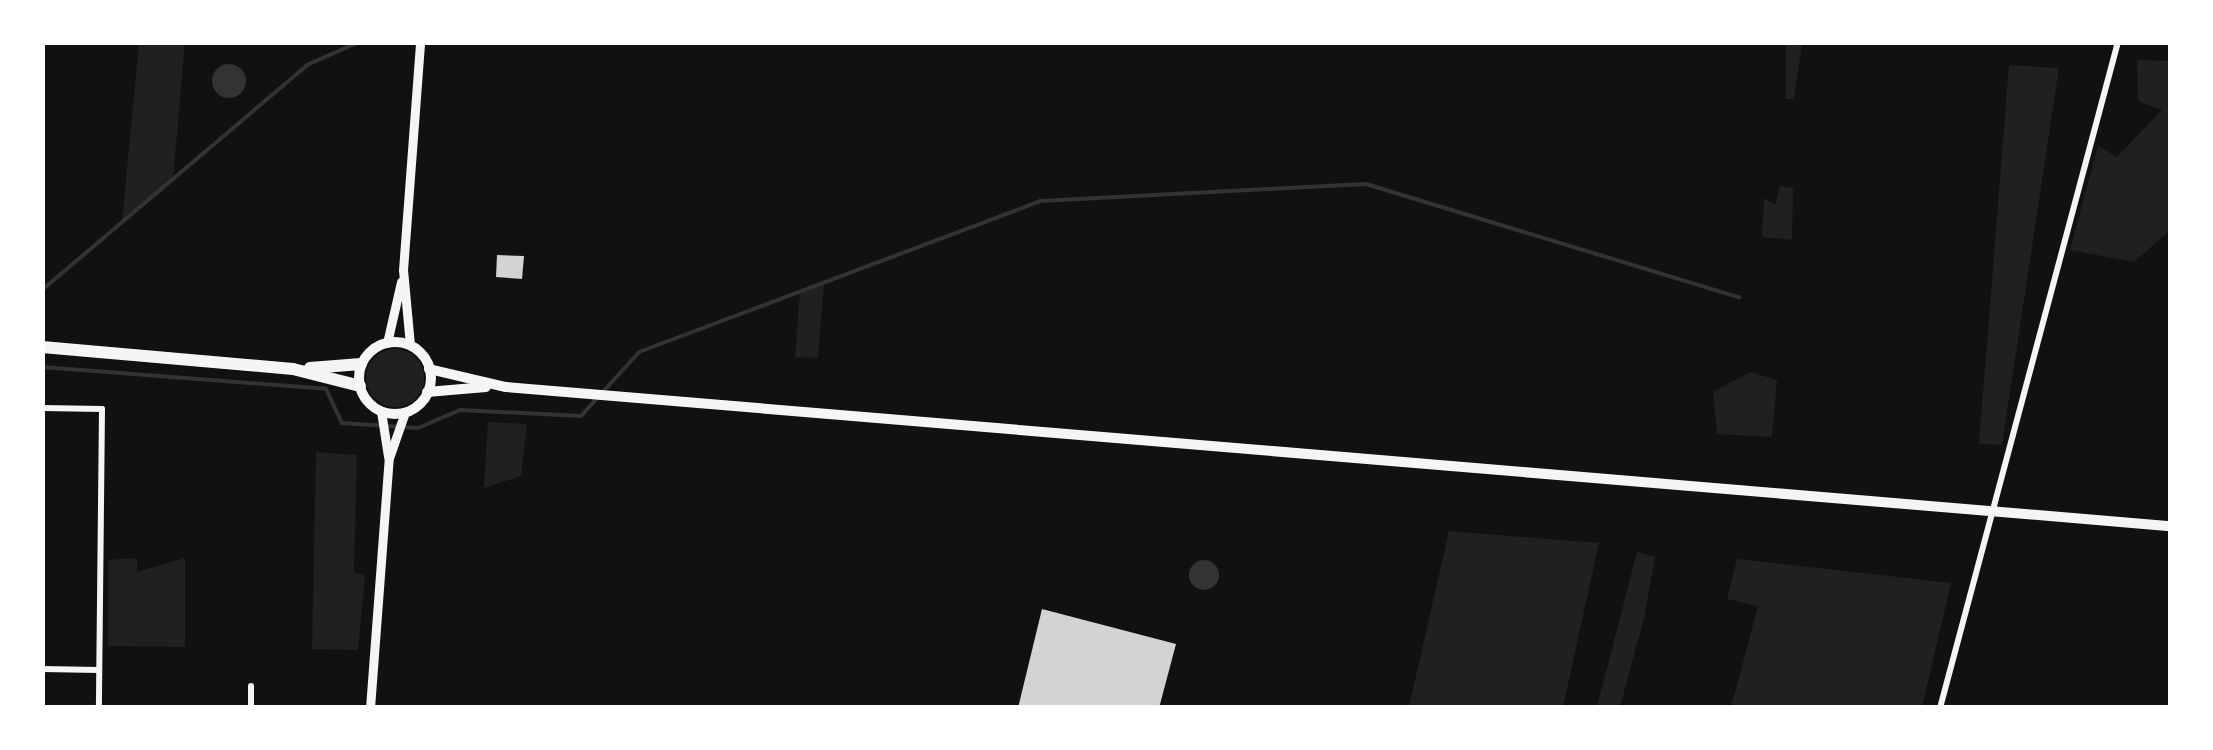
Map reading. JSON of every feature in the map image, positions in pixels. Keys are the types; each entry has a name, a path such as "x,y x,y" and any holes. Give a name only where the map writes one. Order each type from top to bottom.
{"highway":[{"path":"42,348 293,369 362,364"},
{"path":"293,369 360,386"}],"main road":[{"path":"420,42 404,270 410,346 429,369 506,387 2170,526"},
{"path":"370,708 389,458 382,421 360,386 362,364 387,343 404,270"},
{"path":"387,343 410,346"},
{"path":"389,458 402,422 428,392 429,369"},
{"path":"428,392 506,387"},
{"path":"382,421 402,422"}],"street":[{"path":"1940,708 2118,42"},
{"path":"42,408 102,408 99,708"},
{"path":"42,670 99,670"},
{"path":"251,686 251,708"}],"shaded area":[{"path":"139,43 185,43 173,178 122,222"},
{"path":"1786,43 1802,43 1794,99 1786,99"},
{"path":"2137,60 2170,61 2170,230 2134,262 2070,250 2098,146 2117,157 2162,110 2138,101"},
{"path":"229,64 241,69 246,81 241,93 229,98 217,93 212,81 217,69"},
{"path":"2009,65 2059,68 2002,445 1979,444"},
{"path":"1780,186 1793,188 1792,240 1762,237 1764,198 1775,205"},
{"path":"824,282 818,358 795,357 800,291"},
{"path":"395,349 415,358 424,378 415,398 395,407 375,398 366,378 375,358"},
{"path":"1750,372 1777,380 1772,437 1717,434 1713,392"},
{"path":"488,422 527,424 521,476 484,488"},
{"path":"316,452 357,455 354,572 365,576 358,650 312,649"},
{"path":"1449,531 1599,543 1563,707 1409,707"},
{"path":"1637,552 1655,557 1645,614 1620,707 1597,707"},
{"path":"137,558 137,572 185,558 185,647 108,646 108,560"},
{"path":"1737,559 1951,583 1922,707 1731,707 1758,606 1727,599"},
{"path":"1204,560 1218,569 1219,575 1210,589 1204,590 1190,581 1189,575 1198,561"}],"building":[{"path":"497,255 524,256 522,279 496,277"},
{"path":"1042,609 1176,644 1159,708 1018,708"}],"waterway":[{"path":"42,290 307,65 359,42"},
{"path":"42,367 326,389 342,423 418,428 460,410 581,416 639,352 1040,201 1366,184 1739,297"}]}
